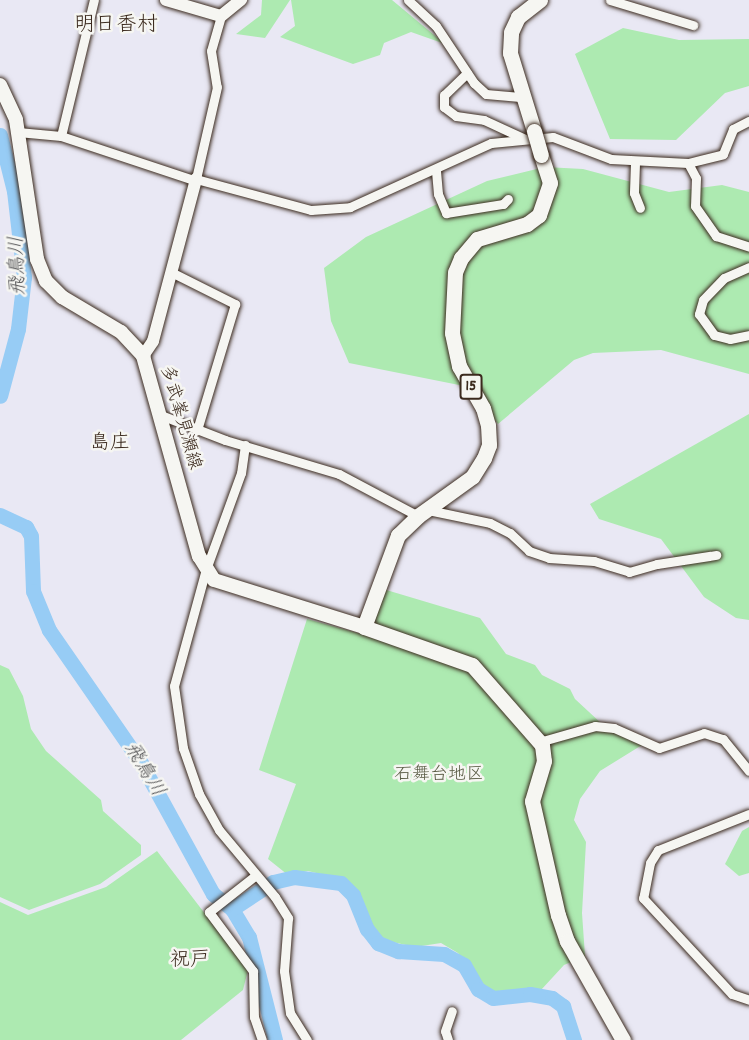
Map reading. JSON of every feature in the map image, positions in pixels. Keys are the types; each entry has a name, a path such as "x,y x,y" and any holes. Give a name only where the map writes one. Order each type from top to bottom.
{"main road":[{"name":"15","path":"364,627 390,551 398,536 423,513 472,477 489,445 483,408 457,355 451,310 455,272 477,239 527,224 539,215 550,183 541,155 530,135 523,98 510,53 512,32 518,17 540,0"},
{"name":"多武峯見瀬線","path":"0,85 18,132 37,259 46,281 62,297 121,333 143,356 158,414 207,569"},
{"path":"207,569 214,580 364,627 472,665 539,742 544,761 534,786 533,806 558,915 567,941 623,1040"}],"street":[{"path":"61,136 94,0"},
{"path":"166,0 221,16"},
{"path":"143,356 153,341 196,180 217,87 211,51 221,16 241,0"},
{"path":"408,0 436,26 467,73 486,94 523,98"},
{"path":"610,0 693,25"},
{"path":"467,73 444,95 444,107 456,116 484,120 530,135 553,137 611,159 634,163 688,163 723,154 733,129 749,121"},
{"path":"18,132 61,136 196,180 311,210 351,207 399,183 436,171 491,143 530,135"},
{"path":"634,163 634,193 640,208"},
{"path":"688,163 696,178 695,206 716,236 749,247"},
{"path":"436,171 438,194 446,213 503,204 508,199"},
{"path":"749,267 724,278 703,300 699,314 714,335 730,339 749,335"},
{"path":"171,272 235,304 197,430"},
{"path":"158,414 197,430 355,480 423,513 490,523 510,533 529,551 549,558 594,561 629,572 657,564 716,555"},
{"path":"245,445 241,473 207,569 174,681 183,748 200,794 219,830 256,874 288,918 284,971 288,1002 292,1019 307,1040"},
{"path":"539,742 595,726 614,728 659,748 704,733 723,739 749,771"},
{"path":"749,814 658,850 650,863 643,898 732,994 749,1000"},
{"path":"256,874 209,912 253,971 254,1017 262,1040"},
{"path":"448,1040 446,1030 452,1011"}],"green space":[{"path":"262,0 290,0 265,38 236,34 261,15"},
{"path":"291,0 392,0 445,44 411,32 384,43 380,55 353,64 280,37 295,26"},
{"path":"623,28 679,40 749,39 749,86 725,93 676,140 610,139 575,54"},
{"path":"545,167 583,169 669,192 722,185 749,192 749,374 661,350 593,353 574,360 498,424 469,387 349,363 331,321 324,268 366,237 487,181"},
{"path":"749,414 749,620 736,618 704,597 661,539 599,519 590,504"},
{"name":"石舞台地区","path":"383,589 480,618 506,654 535,665 542,675 570,689 575,699 602,724 642,745 600,771 580,799 574,820 586,842 582,913 585,956 564,965 541,990 500,994 483,989 458,953 441,943 415,947 379,939 357,894 345,880 308,871 288,875 268,859 296,784 259,770 307,619 365,635"},
{"path":"0,665 9,669 23,696 31,729 46,751 101,800 103,811 141,845 141,855 100,884 29,910 0,897"},
{"path":"749,827 749,873 739,876 725,864 742,831"},
{"path":"157,851 248,970 243,990 181,1040 0,1040 0,902 28,915 106,887"}],"waterway":[{"name":"飛鳥川","path":"0,135 14,191 24,277 18,329 0,396"},
{"name":"飛鳥川","path":"0,515 26,527 31,536 33,591 49,630 141,763 213,894 232,909 249,937 275,1040"},
{"path":"232,909 273,882 294,877 341,883 353,895 367,929 378,943 398,951 444,954 464,965 478,989 493,998 530,994 552,998 563,1006 574,1040"}],"district":[{"name":"明日香村","path":"116,26"},
{"name":"島庄","path":"110,444"},
{"name":"祝戸","path":"190,961"}]}
